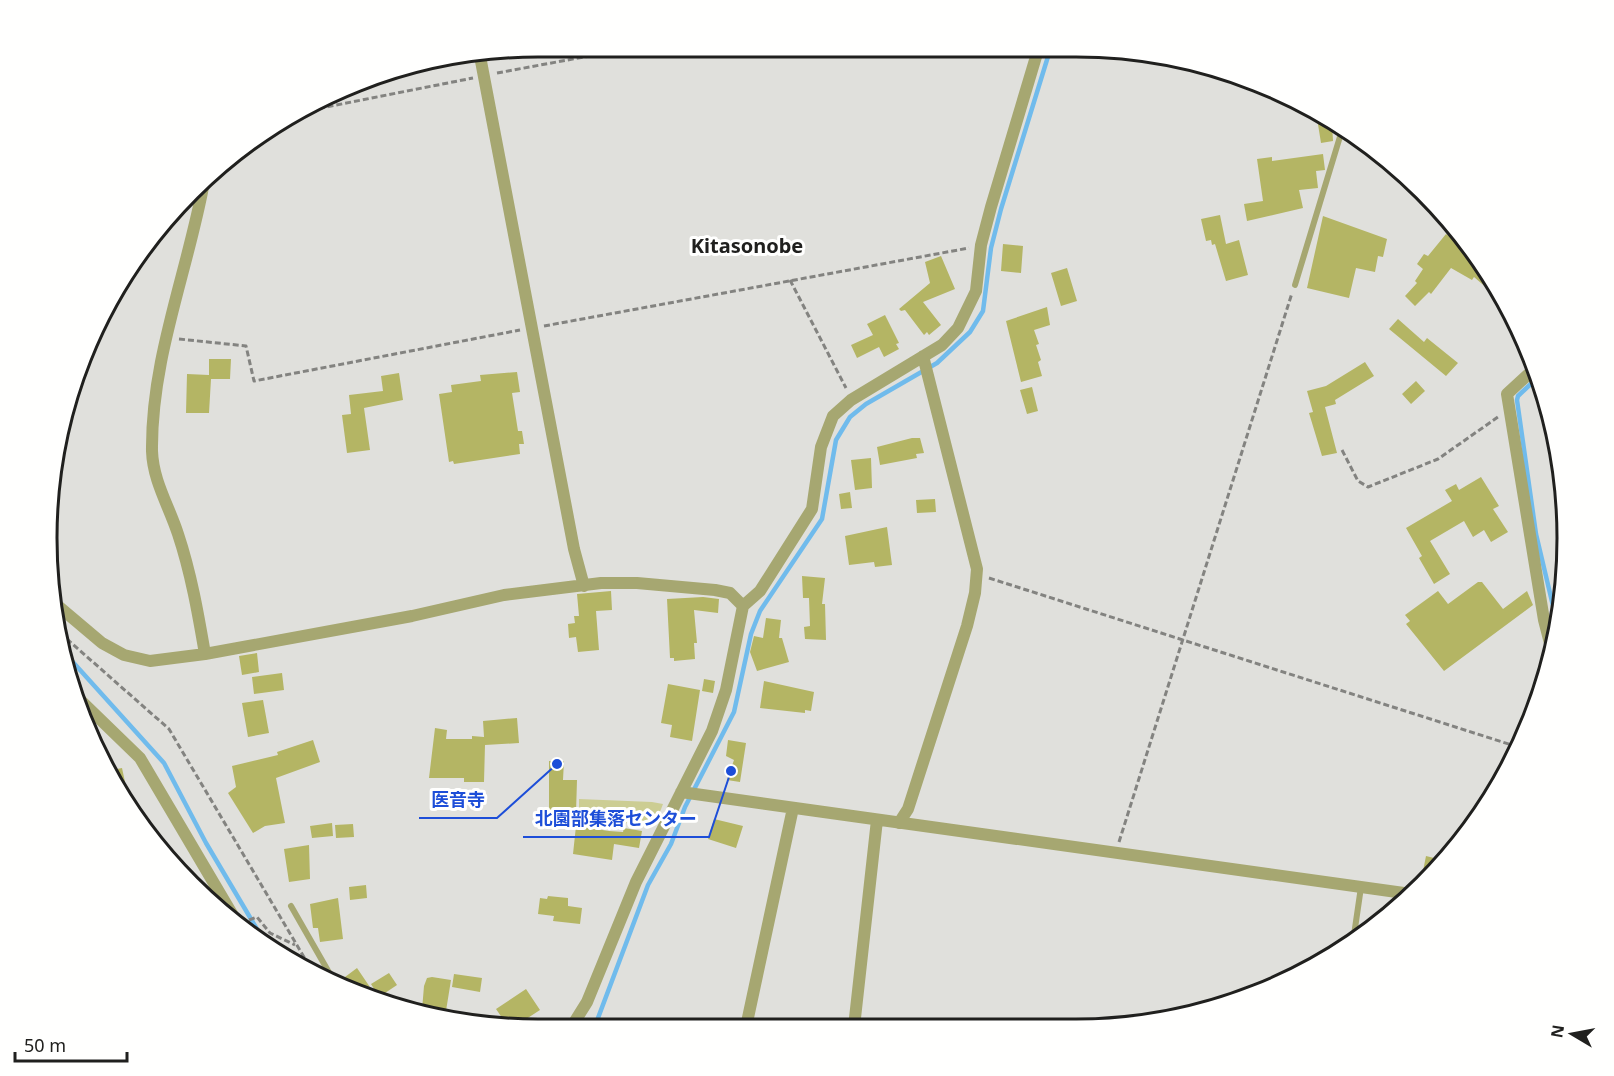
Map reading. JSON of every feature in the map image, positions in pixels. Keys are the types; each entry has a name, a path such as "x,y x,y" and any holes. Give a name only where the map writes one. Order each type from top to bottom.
{"street":[{"path":"576,1019 587,1002 636,882 712,731 726,690 743,606 760,591 805,524 816,494 825,434 833,416 851,400 942,345 958,328 976,291 981,245 1036,57"},
{"path":"481,60 584,586"},
{"path":"201,195 160,359 152,452 158,486 177,531 195,593 205,654"},
{"path":"899,823 908,809 967,626 977,574 923,356"},
{"path":"1528,374 1507,394 1548,634"},
{"path":"62,610 102,643 124,655 150,660 205,654 412,616 504,595 584,586 636,583 715,590 730,593 743,606"},
{"path":"89,708 140,758 227,905"},
{"path":"681,792 1401,892"},
{"path":"748,1019 793,808"},
{"path":"855,1019 877,820"}],"lane":[{"path":"1295,285 1340,136"},
{"path":"1355,930 1361,887"},
{"path":"291,906 328,970"}],"path":[{"path":"165,338 246,346 254,381 981,245"},
{"path":"790,280 851,400"},
{"path":"1116,852 1295,285"},
{"path":"1342,450 1358,482 1368,487 1438,459 1509,409"},
{"path":"977,574 1510,744"},
{"path":"68,640 169,729 305,959"},
{"path":"254,917 259,918 270,933 296,945"}],"green space":[{"path":"579,799 663,804 655,825 579,820"}],"building":[{"path":"1318,122 1332,131 1333,141 1321,143"},
{"path":"1323,154 1325,170 1316,171 1318,188 1299,190 1303,208 1247,221 1244,204 1263,201 1257,159 1272,157 1272,161"},
{"path":"1220,215 1226,244 1239,240 1248,275 1226,281 1215,244 1212,245 1211,240 1206,241 1201,219"},
{"path":"1323,216 1387,239 1383,257 1378,256 1375,272 1356,268 1349,298 1307,288"},
{"path":"1446,234 1458,245 1487,288 1474,277 1472,280 1451,268 1431,294 1429,292 1415,306 1405,296 1417,283 1415,281 1423,269 1417,264 1424,254 1428,256"},
{"path":"1003,244 1023,246 1021,273 1001,271"},
{"path":"941,256 955,289 923,302 941,325 929,335 927,332 924,335 905,310 899,309 930,283 925,262"},
{"path":"1067,268 1077,301 1061,306 1051,273"},
{"path":"1047,307 1050,325 1034,330 1039,344 1036,345 1041,360 1038,362 1042,376 1021,382 1006,321"},
{"path":"885,315 899,343 896,344 899,349 884,357 879,347 857,358 851,345 873,335 867,324"},
{"path":"1398,319 1424,342 1427,338 1458,363 1446,376 1389,329"},
{"path":"209,359 231,359 230,379 211,379 209,413 186,413 187,374 209,375"},
{"path":"1365,362 1374,376 1335,400 1336,404 1325,407 1337,453 1322,456 1309,413 1313,412 1307,391 1326,386"},
{"path":"517,372 520,392 512,393 518,431 522,431 524,444 519,444 520,454 454,464 453,461 449,462 439,394 452,392 451,385 481,381 480,375"},
{"path":"399,373 403,400 364,408 370,450 347,453 342,415 351,414 349,395 383,391 381,376"},
{"path":"1416,381 1425,391 1411,404 1402,394"},
{"path":"1032,387 1038,411 1027,414 1020,390"},
{"path":"920,438 924,453 916,454 917,458 880,465 877,447"},
{"path":"871,458 872,488 855,490 851,460"},
{"path":"1481,477 1499,506 1493,509 1508,532 1491,542 1484,530 1473,537 1464,521 1430,541 1450,574 1434,584 1406,528 1452,501 1445,490 1456,484 1459,490"},
{"path":"850,492 852,508 841,509 839,494"},
{"path":"935,499 936,512 917,513 916,500"},
{"path":"887,527 892,565 875,567 874,562 849,565 845,536"},
{"path":"802,576 825,578 822,604 825,604 826,640 805,639 804,627 810,626 809,598 803,598"},
{"path":"1478,582 1482,582 1503,609 1527,591 1533,605 1444,671 1406,624 1410,621 1405,615 1438,591 1448,604"},
{"path":"611,591 612,610 596,611 599,650 578,652 576,637 569,638 568,624 575,623 574,616 579,616 577,594"},
{"path":"703,597 719,599 718,613 694,610 697,643 694,643 695,659 674,661 674,658 670,658 667,599"},
{"path":"766,618 781,620 779,638 782,638 789,662 757,671 750,652 754,636 763,638"},
{"path":"257,653 259,672 242,675 239,656"},
{"path":"282,673 284,690 254,694 252,677"},
{"path":"704,679 715,681 713,693 702,691"},
{"path":"764,681 814,692 811,711 805,710 805,713 760,708"},
{"path":"668,684 700,690 692,741 670,737 672,725 661,723"},
{"path":"263,700 269,733 248,737 242,703"},
{"path":"517,718 519,743 485,745 484,782 464,782 464,778 429,778 435,728 447,730 446,739 472,739 472,736 484,737 483,721"},
{"path":"313,740 320,762 276,778 285,823 265,826 253,833 228,793 236,787 232,766 278,755 277,752"},
{"path":"728,740 746,743 740,782 727,780 734,760 726,756"},
{"path":"549,761 564,761 563,780 577,780 576,813 549,813"},
{"path":"122,768 125,782 124,782 116,769"},
{"path":"714,819 743,826 736,848 708,839"},
{"path":"332,823 333,836 312,838 310,826"},
{"path":"353,824 354,837 336,838 335,825"},
{"path":"576,826 609,831 623,832 624,828 642,831 639,848 614,844 612,860 573,854"},
{"path":"309,845 310,879 289,882 284,849"},
{"path":"1426,856 1435,858 1423,871"},
{"path":"366,885 367,898 350,900 349,887"},
{"path":"548,896 568,898 568,906 582,908 580,924 553,921 554,916 538,914 540,898 547,899"},
{"path":"338,898 343,939 320,942 318,928 313,928 310,904"},
{"path":"357,968 371,988 354,982 344,978"},
{"path":"389,973 397,985 384,993 375,990 371,984"},
{"path":"454,974 482,978 480,992 452,987"},
{"path":"427,978 451,980 446,1010 422,1005"},
{"path":"526,989 540,1010 527,1019 502,1018 496,1009"}],"waterway":[{"path":"598,1019 648,885 671,844 685,807 734,712 751,634 760,611 822,519 836,440 850,417 866,404 937,363 970,332 983,311 991,248 1048,57"},
{"path":"1531,383 1518,396 1517,400 1536,534 1553,604"},
{"path":"73,662 164,763 206,843 256,928"}],"place":[{"name":"医音寺","path":"557,764"},
{"name":"北園部集落センター","path":"731,771"}],"district":[{"name":"Kitasonobe","path":"747,245"}]}
